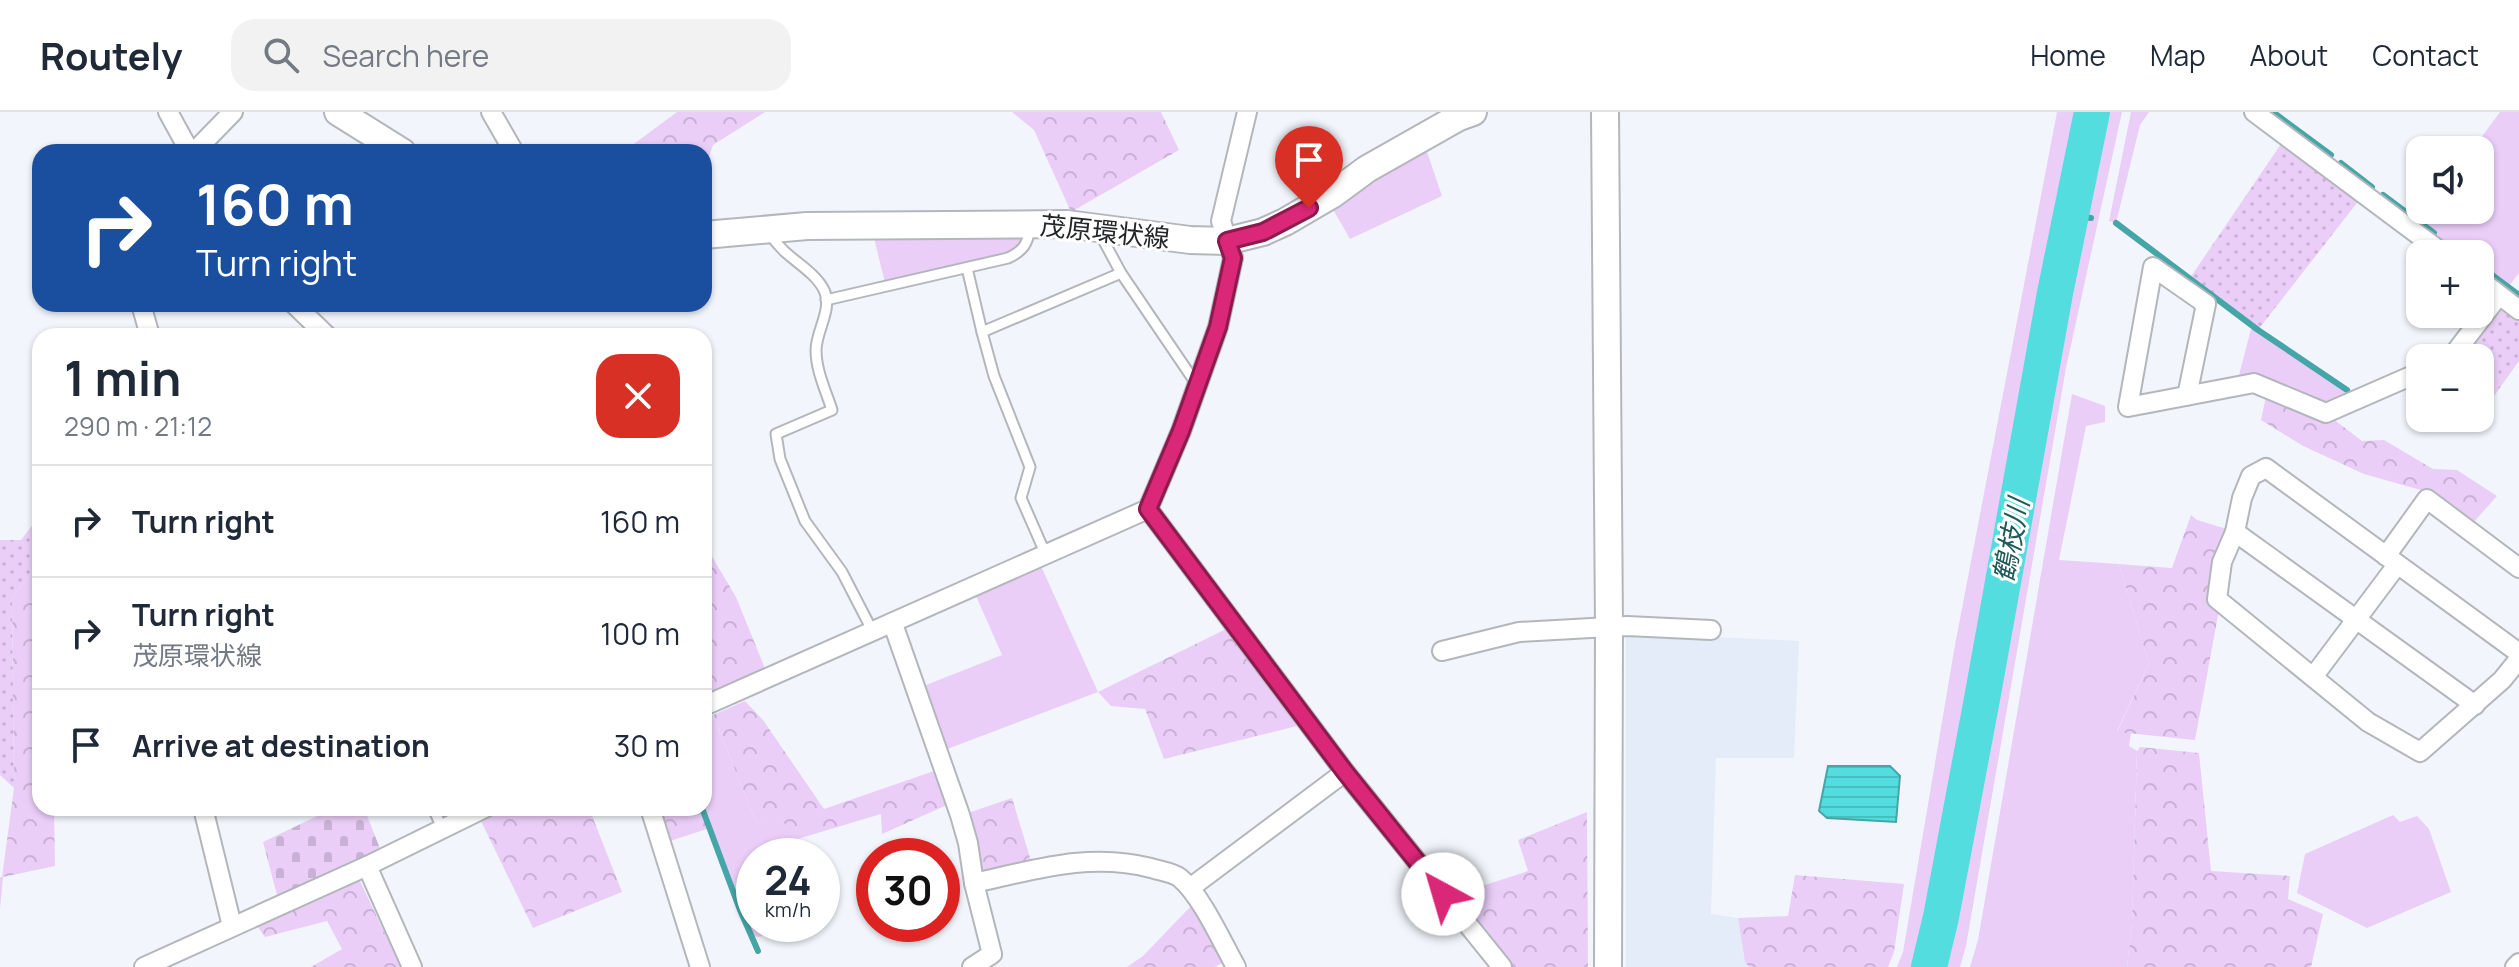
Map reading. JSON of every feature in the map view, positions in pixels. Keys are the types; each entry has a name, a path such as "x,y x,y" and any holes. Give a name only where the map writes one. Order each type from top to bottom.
{"main road":[{"path":"338,112 389,144"},
{"path":"1605,112 1608,967"},
{"name":"茂原環状線","path":"712,234 807,226 1067,224 1190,240 1227,241 1263,232 1285,222 1333,194 1367,169 1463,114"}],"street":[{"path":"168,112 187,144"},
{"path":"200,144 233,112"},
{"path":"491,112 509,144"},
{"path":"712,703 1148,509 1161,482 1218,327 1233,258 1221,221 1247,112"},
{"path":"2254,112 2425,240"},
{"path":"2187,396 2206,304 2153,267 2128,407 2187,396 2254,383 2326,413 2406,378"},
{"path":"2494,291 2519,310"},
{"path":"2462,344 2499,295"},
{"path":"302,312 319,328"},
{"path":"2519,653 2266,468 2251,476 2242,498 2235,532 2222,562 2217,599 2368,722 2420,752 2502,680 2519,659"},
{"path":"2313,677 2356,618 2427,499 2519,568"},
{"path":"1148,509 1345,772 1502,967"},
{"path":"2235,532 2475,705"},
{"path":"893,624 968,843 974,883 992,954 972,967"},
{"path":"1442,651 1519,632 1609,627 1711,630"},
{"path":"1190,888 1345,772"},
{"path":"205,816 232,926"},
{"path":"144,967 367,866 468,816"},
{"path":"653,816 700,967"},
{"path":"974,883 1067,863 1096,860 1129,863 1177,875 1190,888 1236,967"},
{"path":"367,866 412,967"}],"lane":[{"path":"826,300 1008,258 1019,253 1028,241 1031,224"},
{"path":"1096,228 1121,273 1197,385"},
{"path":"766,229 781,248 824,289 826,300 816,351 832,410 776,434 780,459 805,521 842,572 874,632"},
{"path":"967,268 1003,400 1030,467 1021,498 1046,555"},
{"path":"982,332 1121,273"},
{"path":"437,816 442,828"}],"shaded area":[{"path":"1626,633 1799,641 1794,758 1716,758 1711,914 1738,918 1745,962 1749,967 1626,967"}],"green space":[{"path":"677,112 765,112 712,148 712,144 634,144"},
{"path":"1012,112 1161,112 1179,150 1071,212 1034,130"},
{"path":"2057,112 2085,112 2006,508 1925,965 1897,967 1903,952 1955,645"},
{"path":"2098,112 2122,112 2066,368 1966,946 1960,967 1937,967 2031,440"},
{"path":"2131,112 2149,112 2140,125 2116,223 2109,221"},
{"path":"2500,112 2519,112 2519,273 2505,291 2494,283 2494,240 2438,240 2417,224 2494,224 2494,136 2482,136"},
{"path":"2283,141 2360,199 2258,330 2190,278"},
{"path":"1426,149 1442,196 1350,239 1331,206"},
{"path":"1024,232 1024,239 1012,253 885,283 874,238"},
{"path":"2499,303 2519,318 2519,361 2494,396 2494,344 2467,344 2479,328 2494,328 2494,309"},
{"path":"2252,325 2350,394 2328,406 2238,379"},
{"path":"2072,394 2105,406 2105,422 2086,426 2059,560 2119,564 2149,664 2117,731 2131,733 2129,746 2137,751 2132,923 2127,967 1970,967 1978,940"},
{"path":"2266,396 2332,418 2362,441 2384,440 2433,469 2457,470 2497,496 2472,524 2424,491 2364,474 2303,446 2261,420"},
{"path":"2191,515 2197,520 2230,530 2195,740 2117,732 2149,664 2119,564 2172,568"},
{"path":"32,526 32,571 12,598 14,788 0,775 0,540 21,540"},
{"path":"712,556 736,597 766,671 712,695"},
{"path":"1041,566 1098,692 942,751 921,687 1002,655 976,596"},
{"path":"32,571 32,816 54,816 55,866 3,877 0,909 0,877 14,788 12,598"},
{"path":"1228,628 1297,726 1164,759 1145,709 1111,706 1098,692"},
{"path":"745,701 763,720 824,809 934,771 947,805 882,834 881,814 801,838 790,838 781,814 756,822 713,715"},
{"path":"713,715 756,822 781,813 790,838 736,838 736,899 705,816 712,816"},
{"path":"2140,747 2199,753 2211,871 2290,876 2288,899 2323,914 2311,967 2127,967 2132,923 2137,751"},
{"path":"1012,798 1032,864 986,874 977,869 965,814"},
{"path":"1587,812 1588,967 1510,967 1454,895 1528,871 1518,840"},
{"path":"2393,815 2400,822 2417,816 2429,829 2451,892 2367,928 2297,893 2305,854"},
{"path":"317,816 367,816 381,851 277,895 263,842"},
{"path":"487,816 592,816 622,892 533,928 480,819"},
{"path":"658,816 705,816 710,828 667,842"},
{"path":"1795,875 1904,884 1894,952 1888,967 1749,967 1745,962 1738,918 1788,916"},
{"path":"358,877 401,967 311,967 342,949 327,921 265,937 255,923"},
{"path":"1192,905 1225,961 1215,967 1127,967 1143,956"}],"water":[{"path":"1828,766 1890,766 1900,776 1896,822 1827,818 1819,811"}],"waterway":[{"name":"鶴枝川","path":"1929,967 1982,699 2055,293 2092,112"},
{"path":"2273,112 2331,155"},
{"path":"2341,163 2372,187"},
{"path":"2383,195 2434,233"},
{"path":"2071,215 2091,218"},
{"path":"2116,223 2258,330 2347,390"},
{"path":"2494,276 2519,295"},
{"path":"705,816 758,951"}],"route":[{"path":"1309,208 1263,232 1227,241 1233,258 1218,327 1181,431 1148,509 1345,772 1443,894"}]}
